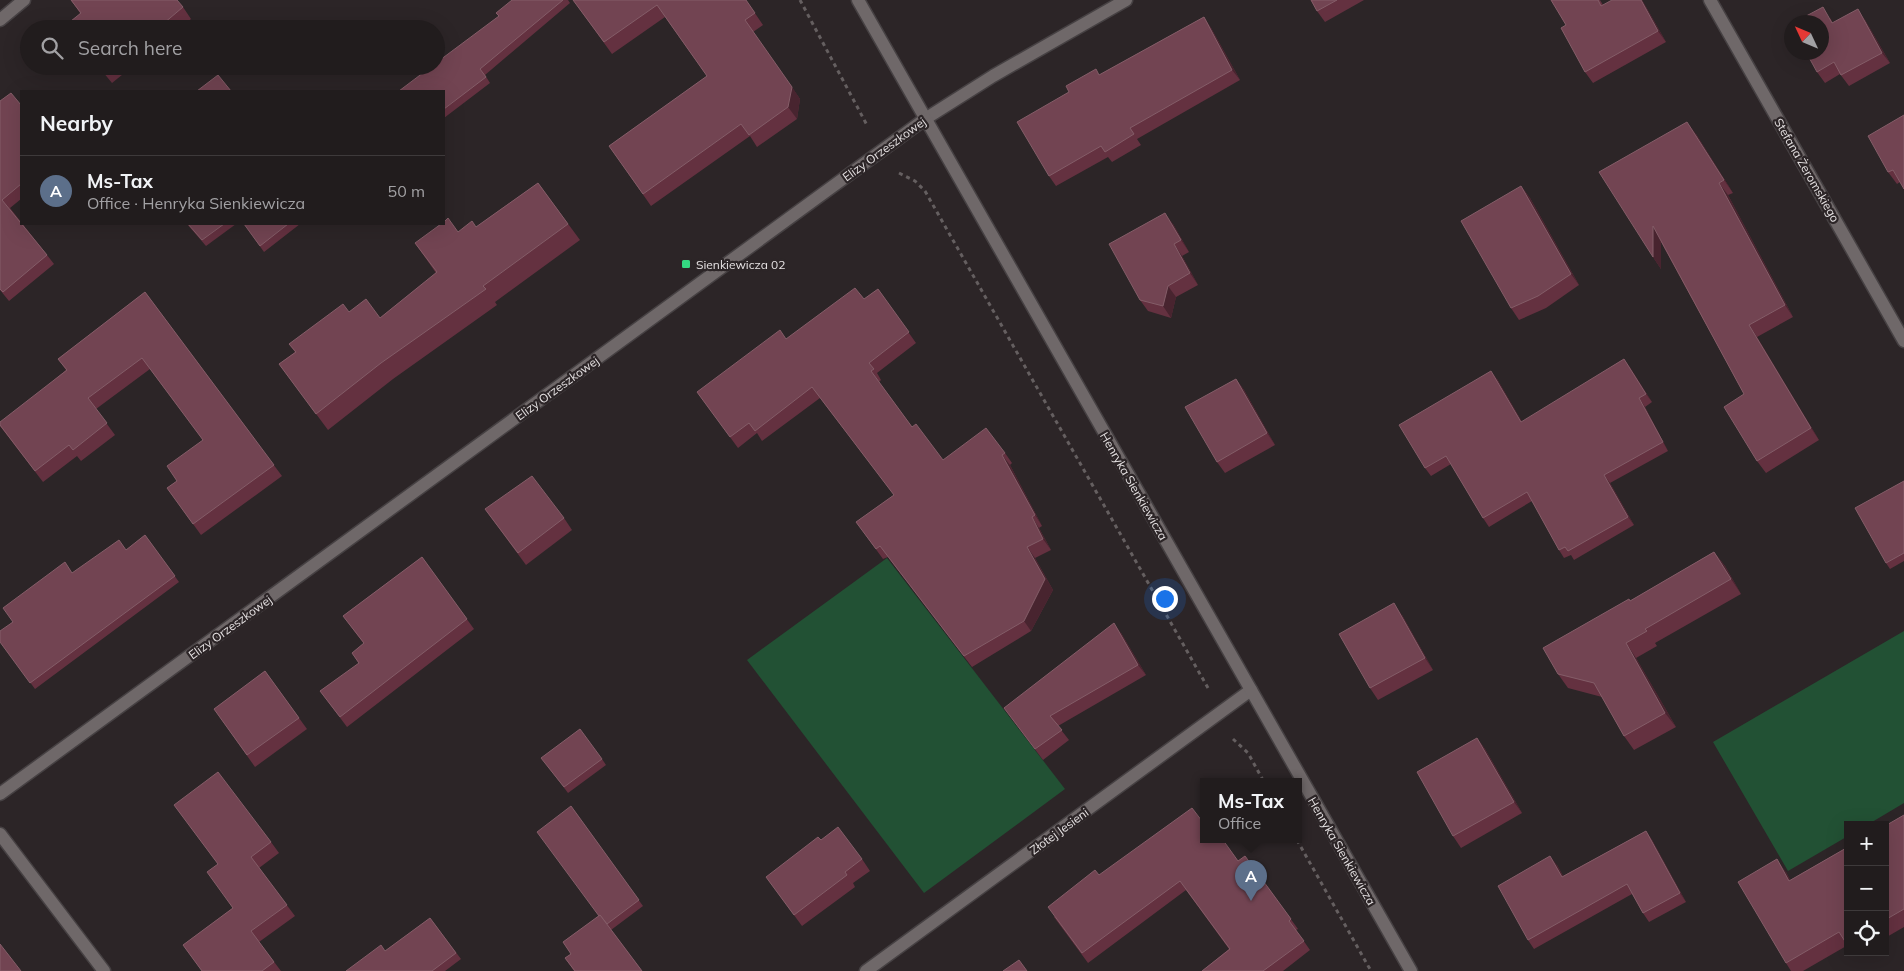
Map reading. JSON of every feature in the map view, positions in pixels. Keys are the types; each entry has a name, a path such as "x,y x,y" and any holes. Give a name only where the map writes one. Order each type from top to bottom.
{"street":[{"path":"0,20 24,0"},
{"name":"Henryka Sienkiewicza","path":"858,0 1301,778"},
{"name":"Elizy Orzeszkowej","path":"0,794 925,119 966,92 1126,0"},
{"name":"Stefana Żeromskiego","path":"1710,0 1904,341"},
{"name":"Złotej Jesieni","path":"866,971 1251,690"},
{"name":"Henryka Sienkiewicza","path":"1302,780 1410,971"},
{"path":"0,834 104,971"}],"path":[{"path":"800,0 870,134"},
{"path":"896,170 915,181 925,191 1211,695"},
{"path":"1231,736 1248,753 1262,778"},
{"path":"1299,843 1372,971"}],"green space":[{"path":"887,558 1065,789 924,893 747,660"},
{"path":"1904,631 1904,803 1874,821 1844,821 1844,838 1788,871 1713,742"}],"building":[{"path":"71,0 177,0 183,7 168,20 72,20 81,13"},
{"path":"512,0 563,0 480,69 486,77 445,108 445,90 400,90 420,75 445,75 445,56 499,16 496,13"},
{"path":"573,0 746,0 755,13 745,20 792,87 788,107 749,135 741,124 643,194 609,146 707,76 657,5 604,42"},
{"path":"1311,0 1337,0 1317,11"},
{"path":"1551,0 1598,0 1601,6 1612,0 1641,0 1658,31 1585,72 1561,28 1566,25"},
{"path":"1823,7 1828,15 1808,15"},
{"path":"1858,9 1882,53 1841,75 1834,62 1817,72 1810,60 1829,60 1829,18 1832,23"},
{"path":"1204,17 1232,70 1130,128 1134,134 1105,152 1101,146 1049,176 1017,122 1069,92 1066,86 1096,69 1099,75"},
{"path":"218,75 230,90 198,90"},
{"path":"11,93 20,104 20,185 2,200 20,222 20,225 22,225 47,255 3,292 0,289 0,101"},
{"path":"1904,115 1904,189 1893,170 1888,172 1868,136"},
{"path":"1687,122 1724,180 1719,183 1785,305 1749,325 1811,428 1757,461 1724,407 1744,394 1653,226 1653,257 1599,172"},
{"path":"538,183 568,224 483,286 486,289 381,363 316,414 279,364 296,352 289,344 343,304 349,312 366,299 380,318 437,272 415,243 440,225 445,225 445,221 448,218 458,232 472,221 476,227"},
{"path":"1521,186 1571,274 1538,296 1511,308 1461,221"},
{"path":"1165,213 1181,240 1174,244 1190,273 1168,286 1163,306 1140,300 1109,244"},
{"path":"189,225 223,225 202,240"},
{"path":"245,225 287,225 260,246"},
{"path":"855,288 864,299 878,289 909,332 869,363 874,369 871,371 912,427 916,424 943,460 986,428 1005,453 1002,455 1035,515 1032,517 1043,539 1027,547 1045,579 1024,621 964,656 880,546 876,549 856,522 894,495 812,387 755,431 749,423 730,437 697,392 780,330 786,339"},
{"path":"145,292 274,465 193,524 167,488 177,481 167,466 203,440 142,358 88,398 107,423 73,450 69,445 35,471 0,425 0,422 67,370 58,359"},
{"path":"1624,359 1646,394 1639,398 1663,442 1604,475 1628,517 1568,551 1565,547 1559,550 1527,492 1483,518 1446,456 1425,468 1399,425 1491,371 1521,422"},
{"path":"1236,379 1267,433 1217,462 1185,407"},
{"path":"532,476 564,518 518,553 485,509"},
{"path":"1904,481 1904,553 1886,563 1855,508"},
{"path":"145,535 175,576 30,683 0,642 0,631 13,622 3,608 65,562 72,573 119,540 126,550"},
{"path":"1714,552 1731,579 1645,629 1647,631 1626,643 1665,713 1624,736 1594,683 1558,674 1543,648 1629,599 1630,601"},
{"path":"422,557 467,619 340,717 320,691 359,663 352,653 364,643 343,616"},
{"path":"1394,603 1425,658 1370,688 1339,634"},
{"path":"1114,623 1138,665 1050,716 1062,730 1035,749 1004,708"},
{"path":"265,671 299,718 247,755 214,709"},
{"path":"580,729 602,759 564,787 541,758"},
{"path":"1477,738 1514,802 1453,836 1417,772"},
{"path":"218,772 271,842 251,857 287,905 251,931 274,962 262,971 202,971 183,945 233,908 207,872 218,864 174,805"},
{"path":"571,806 639,900 607,924 599,916 537,832"},
{"path":"1192,808 1200,818 1200,843 1225,843 1238,861 1245,856 1291,919 1289,921 1304,941 1263,971 1202,971 1230,949 1180,881 1082,953 1048,907 1095,870 1099,875"},
{"path":"1904,815 1904,909 1889,918 1889,866 1889,824"},
{"path":"838,827 862,859 845,872 847,875 794,915 766,877 818,837 821,840"},
{"path":"1646,831 1680,893 1643,913 1627,884 1528,940 1498,886 1550,856 1562,877"},
{"path":"1844,849 1844,940 1839,932 1786,963 1738,882 1777,859 1789,881"},
{"path":"600,915 642,971 575,971 565,958 571,954 563,942"},
{"path":"430,918 456,953 432,971 346,971 381,945 385,951"},
{"path":"0,944 21,971 0,971"},
{"path":"1019,960 1027,971 1003,971"}],"place":[{"name":"Sienkiewicza 02","path":"686,264"},
{"name":"Ms-Tax","path":"1251,901"}]}
